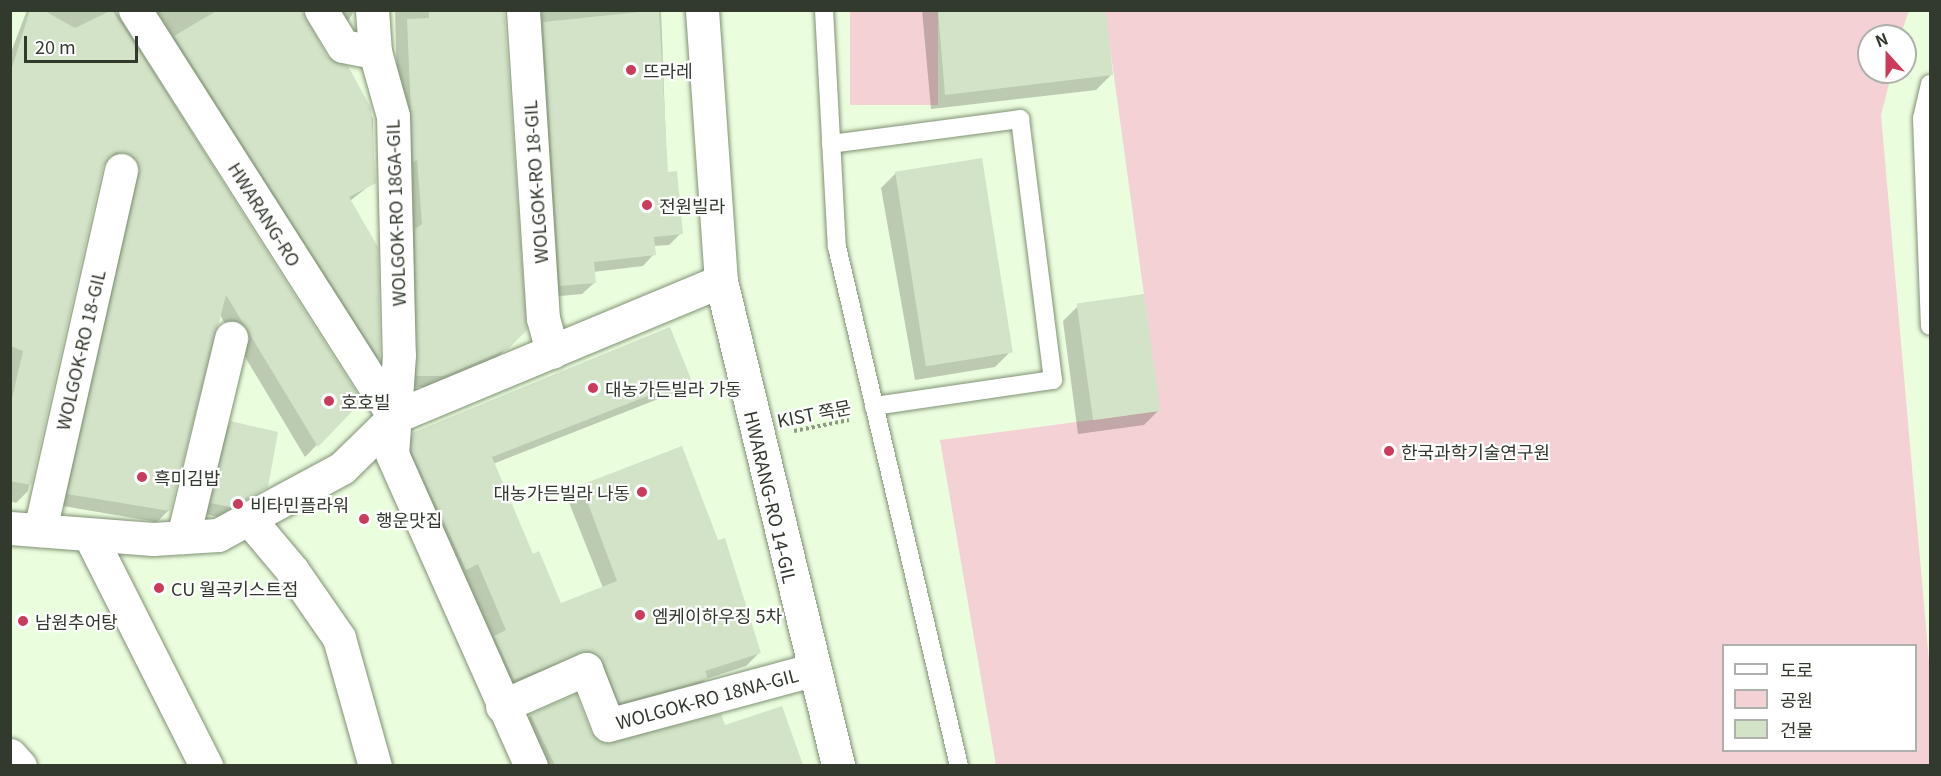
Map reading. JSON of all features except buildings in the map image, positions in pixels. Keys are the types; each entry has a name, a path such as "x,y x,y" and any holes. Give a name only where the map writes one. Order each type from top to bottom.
{"street":[{"name":"HWARANG-RO","path":"135,10 394,417"},
{"path":"321,10 343,46 375,52"},
{"name":"WOLGOK-RO 18GA-GIL","path":"372,10 375,52 393,116 399,355 394,417"},
{"name":"WOLGOK-RO 18-GIL","path":"523,10 543,318 552,352"},
{"name":"HWARANG-RO 14-GIL","path":"702,10 721,281 812,670 838,765"},
{"name":"WOLGOK-RO 18-GIL","path":"121,170 25,529 90,536 218,535 342,468 394,417 721,281"},
{"path":"183,537 231,338"},
{"path":"394,417 392,454 502,706 531,765"},
{"path":"249,519 292,570 339,638 375,765"},
{"path":"90,536 206,765"},
{"name":"WOLGOK-RO 18NA-GIL","path":"502,706 585,669 608,725 812,670"},
{"path":"10,755 20,765"}],"lane":[{"path":"824,10 837,247 959,765"},
{"path":"1930,84 1922,118 1930,326"},
{"path":"831,144 1020,119 1053,380 875,411"}],"path":[{"name":"KIST 쪽문","path":"757,438 875,411"}],"green space":[{"path":"850,11 938,11 938,105 850,105"},
{"name":"한국과학기술연구원","path":"1105,11 1909,11 1904,24 1857,24 1857,84 1889,84 1881,115 1930,673 1930,765 996,765 940,440 1160,411"}],"place":[{"name":"뜨라레","path":"631,70"},
{"name":"전원빌라","path":"647,205"},
{"name":"대농가든빌라 가동","path":"593,388"},
{"name":"호호빌","path":"329,401"},
{"name":"한국과학기술연구원","path":"1389,451"},
{"name":"흑미김밥","path":"142,477"},
{"name":"대농가든빌라 나동","path":"642,492"},
{"name":"비타민플라워","path":"238,504"},
{"name":"행운맛집","path":"364,519"},
{"name":"CU 월곡키스트점","path":"159,588"},
{"name":"엠케이하우징 5차","path":"640,615"},
{"name":"남원추어탕","path":"23,621"}]}
